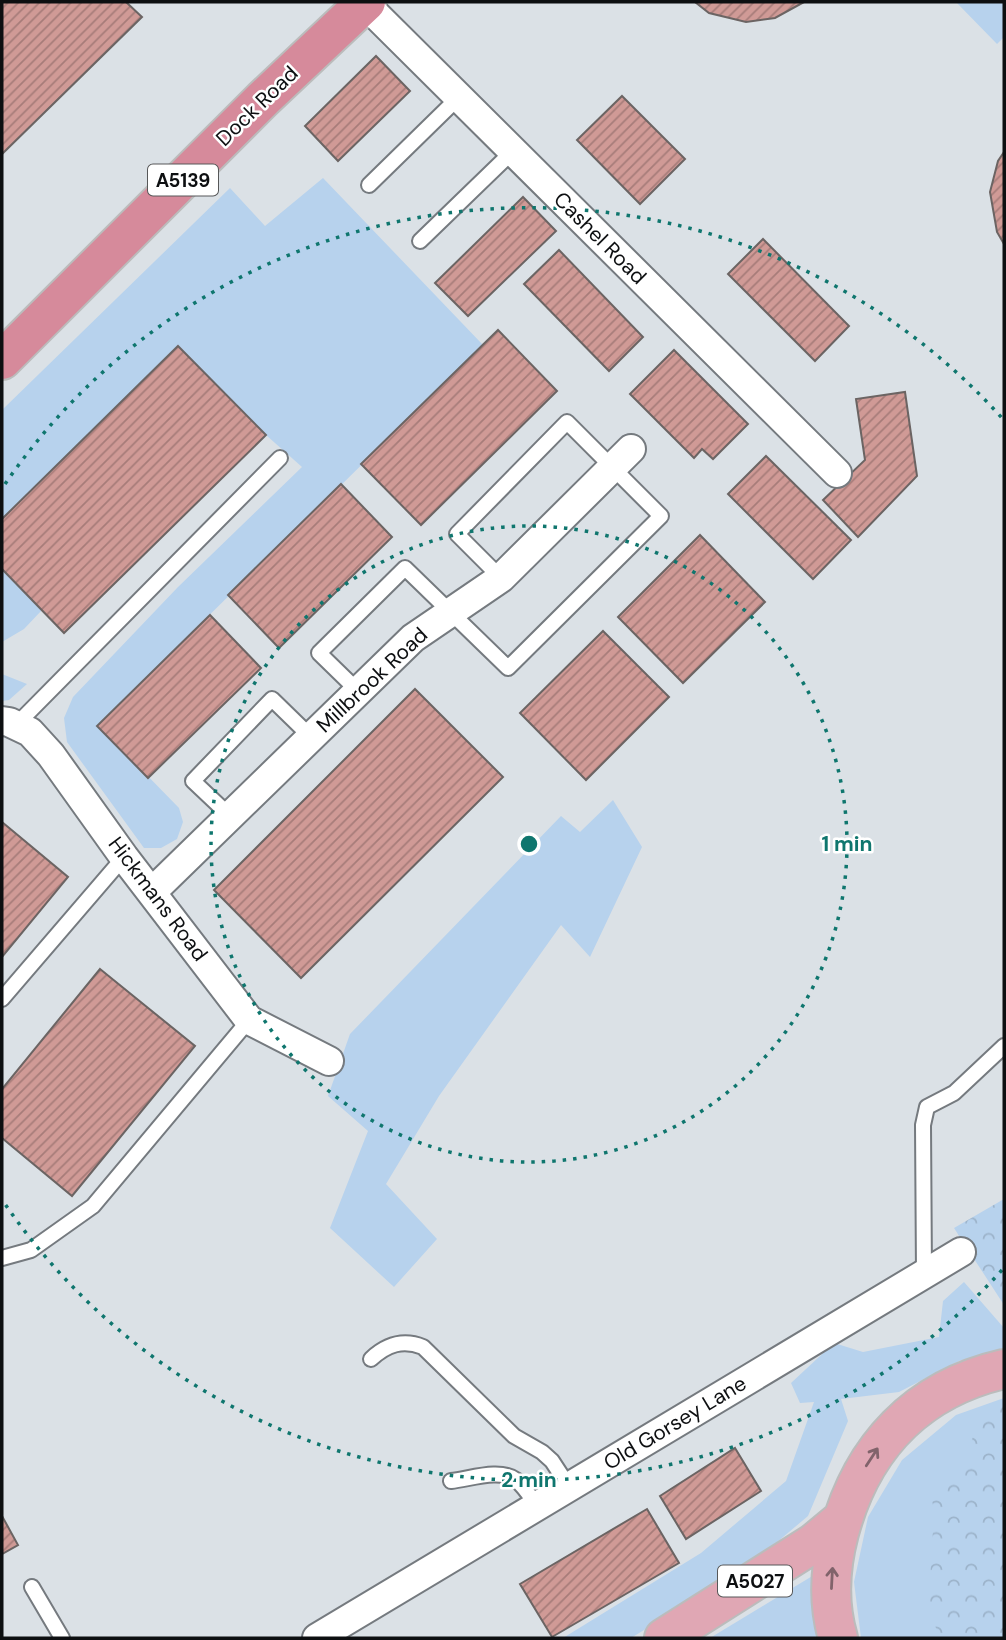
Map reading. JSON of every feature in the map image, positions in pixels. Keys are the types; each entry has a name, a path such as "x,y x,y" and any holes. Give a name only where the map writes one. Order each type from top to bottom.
{"highway":[{"name":"Dock Road","path":"2,360 263,99 365,3"}],"main road":[{"path":"838,1638 831,1592 833,1556 854,1488 873,1454 899,1424 928,1402 964,1382 1004,1369"},
{"name":"A5027","path":"664,1638 814,1543 843,1519"}],"street":[{"name":"Cashel Road","path":"365,3 837,473"},
{"name":"Millbrook Road","path":"152,892 413,638 501,578 622,458"},
{"name":"Hickmans Road","path":"9,723 30,733 51,755 249,1020 329,1061"},
{"name":"Old Gorsey Lane","path":"317,1638 961,1252"}],"lane":[{"path":"369,185 459,97"},
{"path":"420,241 513,151"},
{"path":"358,691 319,653 405,568 508,668 660,516 622,458 567,422 457,534 501,578"},
{"path":"9,723 280,458"},
{"path":"230,816 193,781 272,699 311,737"},
{"path":"2,999 124,856"},
{"path":"2,1258 31,1250 93,1206 249,1020"},
{"path":"924,1274 923,1125 927,1107 954,1093 1004,1046"},
{"path":"371,1359 391,1344 415,1344 423,1347 514,1436 542,1451 569,1487"},
{"path":"451,1481 501,1474 512,1477 537,1506"},
{"path":"32,1587 62,1638"}],"green space":[{"path":"956,2 1004,2 1004,37 997,44"},
{"path":"323,178 483,345 98,725 179,808 183,822 177,839 161,848 144,848 67,742 64,718 73,697 178,587 302,467 266,435 178,346 2,519 2,410 230,188 265,226"},
{"path":"2,569 42,610 24,629 2,642"},
{"path":"2,674 27,684 9,700 2,701"},
{"path":"613,800 642,847 590,957 561,925 439,1096 386,1184 437,1239 394,1287 330,1228 368,1131 328,1096 350,1034 561,816 580,832"},
{"path":"1004,1199 1004,1305 954,1228"},
{"path":"964,1282 1004,1328 1004,1348 959,1361 899,1392 841,1399 848,1421 808,1516 751,1564 631,1638 563,1638 701,1553 786,1481 814,1402 800,1403 791,1383 834,1343 863,1352 939,1337 943,1301"},
{"path":"1004,1398 1004,1638 861,1638 854,1582 868,1517 902,1460 956,1415"},
{"path":"1004,1403 1004,1638 941,1638 928,1612 934,1513 930,1485 965,1461 977,1424"},
{"path":"814,1575 823,1638 710,1638"}],"building":[{"path":"2,2 126,2 142,17 2,154"},
{"path":"695,2 804,2 775,18 746,22 709,13"},
{"path":"376,56 410,91 338,161 305,126"},
{"path":"622,96 685,159 640,204 577,140"},
{"path":"1004,152 1004,244 997,232 990,192 998,161"},
{"path":"523,197 556,231 468,316 435,283"},
{"path":"763,239 849,326 815,361 728,274"},
{"path":"559,250 643,337 609,371 524,284"},
{"path":"498,330 557,391 421,525 361,464"},
{"path":"178,346 266,435 64,633 2,569 2,519"},
{"path":"674,350 748,424 713,459 702,449 694,458 630,394"},
{"path":"905,392 917,476 858,537 823,500 865,460 856,399"},
{"path":"766,456 851,540 813,579 728,494"},
{"path":"341,484 392,537 279,648 228,595"},
{"path":"700,535 765,602 683,683 618,617"},
{"path":"210,615 261,668 148,778 97,726"},
{"path":"603,631 669,697 586,780 520,713"},
{"path":"415,689 503,777 301,978 214,890"},
{"path":"2,822 68,877 2,957"},
{"path":"100,969 195,1046 72,1196 2,1138 2,1089"},
{"path":"735,1448 761,1491 686,1539 660,1496"},
{"path":"647,1509 679,1563 552,1637 520,1584"},
{"path":"2,1516 18,1545 2,1554"}]}
